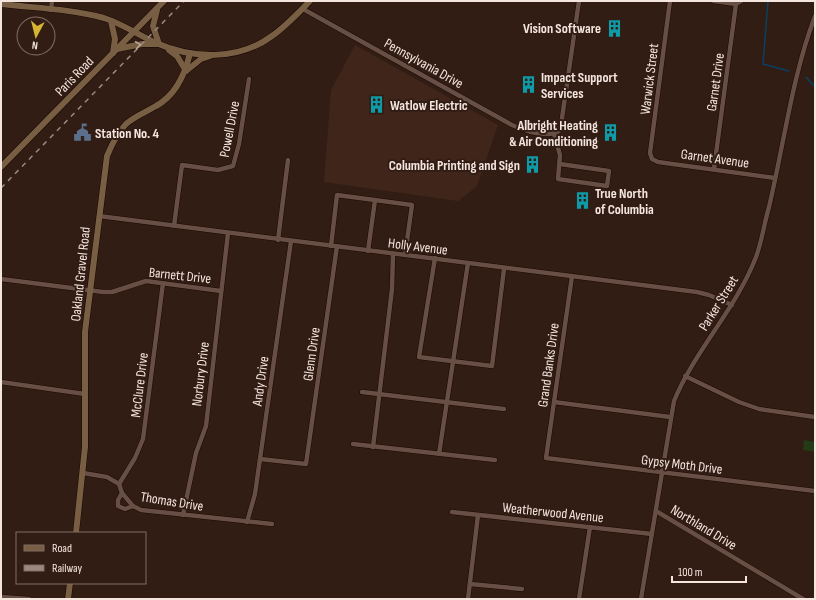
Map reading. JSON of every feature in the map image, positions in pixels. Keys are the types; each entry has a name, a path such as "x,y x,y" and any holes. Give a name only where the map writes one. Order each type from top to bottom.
{"main road":[{"name":"Paris Road","path":"1,167 164,1"},
{"path":"157,9 153,26 161,44 177,56 186,71 201,59 232,54 263,42 285,25 310,1"},
{"path":"1,4 87,14 111,21 161,44 190,53 214,56"},
{"path":"111,21 115,39 115,51 142,44 161,44"},
{"name":"Oakland Gravel Road","path":"76,532 83,473 85,394 84,350 104,168 112,142 126,124 168,98 178,86 186,71 190,53"},
{"path":"68,599 70,584"}],"street":[{"path":"51,10 52,1"},
{"path":"560,164 609,171 607,186 558,179 560,155 554,134 559,131 579,1"},
{"name":"Warwick Street","path":"652,159 650,153 670,1"},
{"path":"714,1 736,4 741,1"},
{"name":"Garnet Drive","path":"714,169 736,4"},
{"name":"Pennsylvania Drive","path":"303,9 512,125 530,132 554,134"},
{"name":"Parker Street","path":"641,599 670,417 674,401 686,376 702,349 732,305 756,255 803,53 815,16"},
{"name":"Powell Drive","path":"174,226 182,165 218,170 233,166 239,144 248,79"},
{"name":"Garnet Avenue","path":"652,159 658,162 775,178"},
{"path":"278,240 288,160"},
{"path":"331,246 337,195 412,205 405,255"},
{"path":"368,251 375,200"},
{"name":"Holly Avenue","path":"98,216 697,292 709,295 732,305"},
{"name":"Norbury Drive","path":"183,515 196,453 206,426 228,233"},
{"name":"Andy Drive","path":"247,522 255,494 291,241"},
{"name":"Glenn Drive","path":"260,459 306,464 337,246"},
{"path":"374,447 378,393 392,289 393,254"},
{"path":"435,258 419,357 492,366 504,268"},
{"path":"438,454 448,402 468,263"},
{"name":"Grand Banks Drive","path":"546,458 572,276"},
{"name":"Barnett Drive","path":"1,279 90,291 112,292 146,281 221,291"},
{"name":"McClure Drive","path":"119,484 135,458 143,439 163,283"},
{"path":"686,376 739,402 759,409 815,417"},
{"path":"1,382 85,394"},
{"path":"362,392 504,409"},
{"path":"554,402 670,417"},
{"path":"353,444 495,460"},
{"name":"Gypsy Moth Drive","path":"546,458 815,491"},
{"path":"83,473 107,477 119,484"},
{"name":"Thomas Drive","path":"119,484 122,493 133,506 141,510 272,524"},
{"path":"122,493 118,500 118,506 125,509 133,506"},
{"name":"Northland Drive","path":"656,511 803,599"},
{"name":"Weatherwood Avenue","path":"452,512 652,534"},
{"path":"468,599 478,515"},
{"path":"579,599 590,527"},
{"path":"470,584 522,589"},
{"path":"1,598 28,599"}],"shaded area":[{"path":"355,45 498,125 477,186 458,201 324,182 331,90"}],"green space":[{"path":"804,440 815,442 815,452 803,450"}],"waterway":[{"path":"768,1 763,64 789,71"},
{"path":"806,77 815,87"}],"railway":[{"path":"1,188 184,1"}],"place":[{"name":"Vision Software","path":"614,28"},
{"name":"Impact Support Services","path":"528,85"},
{"name":"Watlow Electric","path":"377,105"},
{"name":"Station No. 4","path":"82,133"},
{"name":"Albright Heating & Air Conditioning","path":"611,133"},
{"name":"Columbia Printing and Sign","path":"533,165"},
{"name":"True North of Columbia","path":"582,201"}]}
